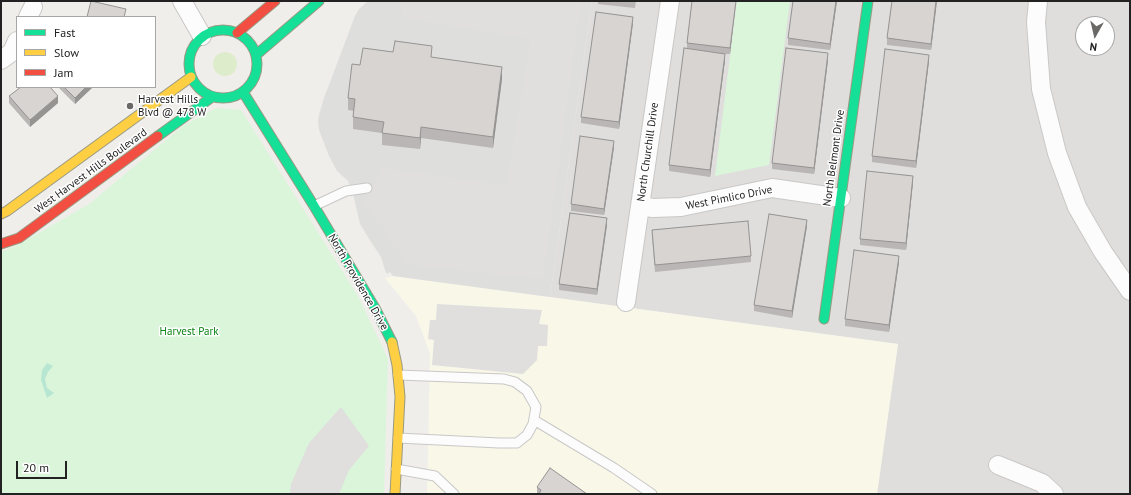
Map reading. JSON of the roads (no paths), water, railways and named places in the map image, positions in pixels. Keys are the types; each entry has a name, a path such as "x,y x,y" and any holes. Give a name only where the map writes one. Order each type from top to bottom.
{"street":[{"path":"182,1 202,36"},
{"path":"237,33 276,1"},
{"path":"256,55 318,1"},
{"name":"North Churchill Drive","path":"626,302 670,1"},
{"name":"North Belmont Drive","path":"824,319 868,1"},
{"path":"1038,1 1036,22 1041,89 1057,153 1077,207 1103,252 1130,291"},
{"path":"228,30 237,33 246,38 256,55 257,65 255,75 251,85 234,97 223,99 212,97 199,89 191,77 188,60 191,51 202,36 210,32 228,30"},
{"path":"1,60 12,52 16,43"},
{"name":"West Harvest Hills Boulevard","path":"1,214 7,212 191,77"},
{"name":"North Providence Drive","path":"243,92 314,206 375,308 392,340 398,374 400,397 395,494"},
{"name":"West Harvest Hills Boulevard","path":"1,244 20,238 212,97"},
{"name":"West Pimlico Drive","path":"640,206 654,208 681,207 772,188 841,198"},
{"path":"998,466 1042,482 1054,494"}],"lane":[{"path":"314,206 346,191 367,188"},
{"path":"398,374 504,379 515,382 527,391 536,407 533,424 527,435 517,443 499,444 398,438"},
{"path":"534,420 614,468 652,494"},
{"path":"396,469 435,476 454,494"}],"place":[{"name":"Harvest Hills Blvd @ 478 W","path":"130,106"}],"park label":[{"name":"Harvest Park","path":"189,332"}]}
